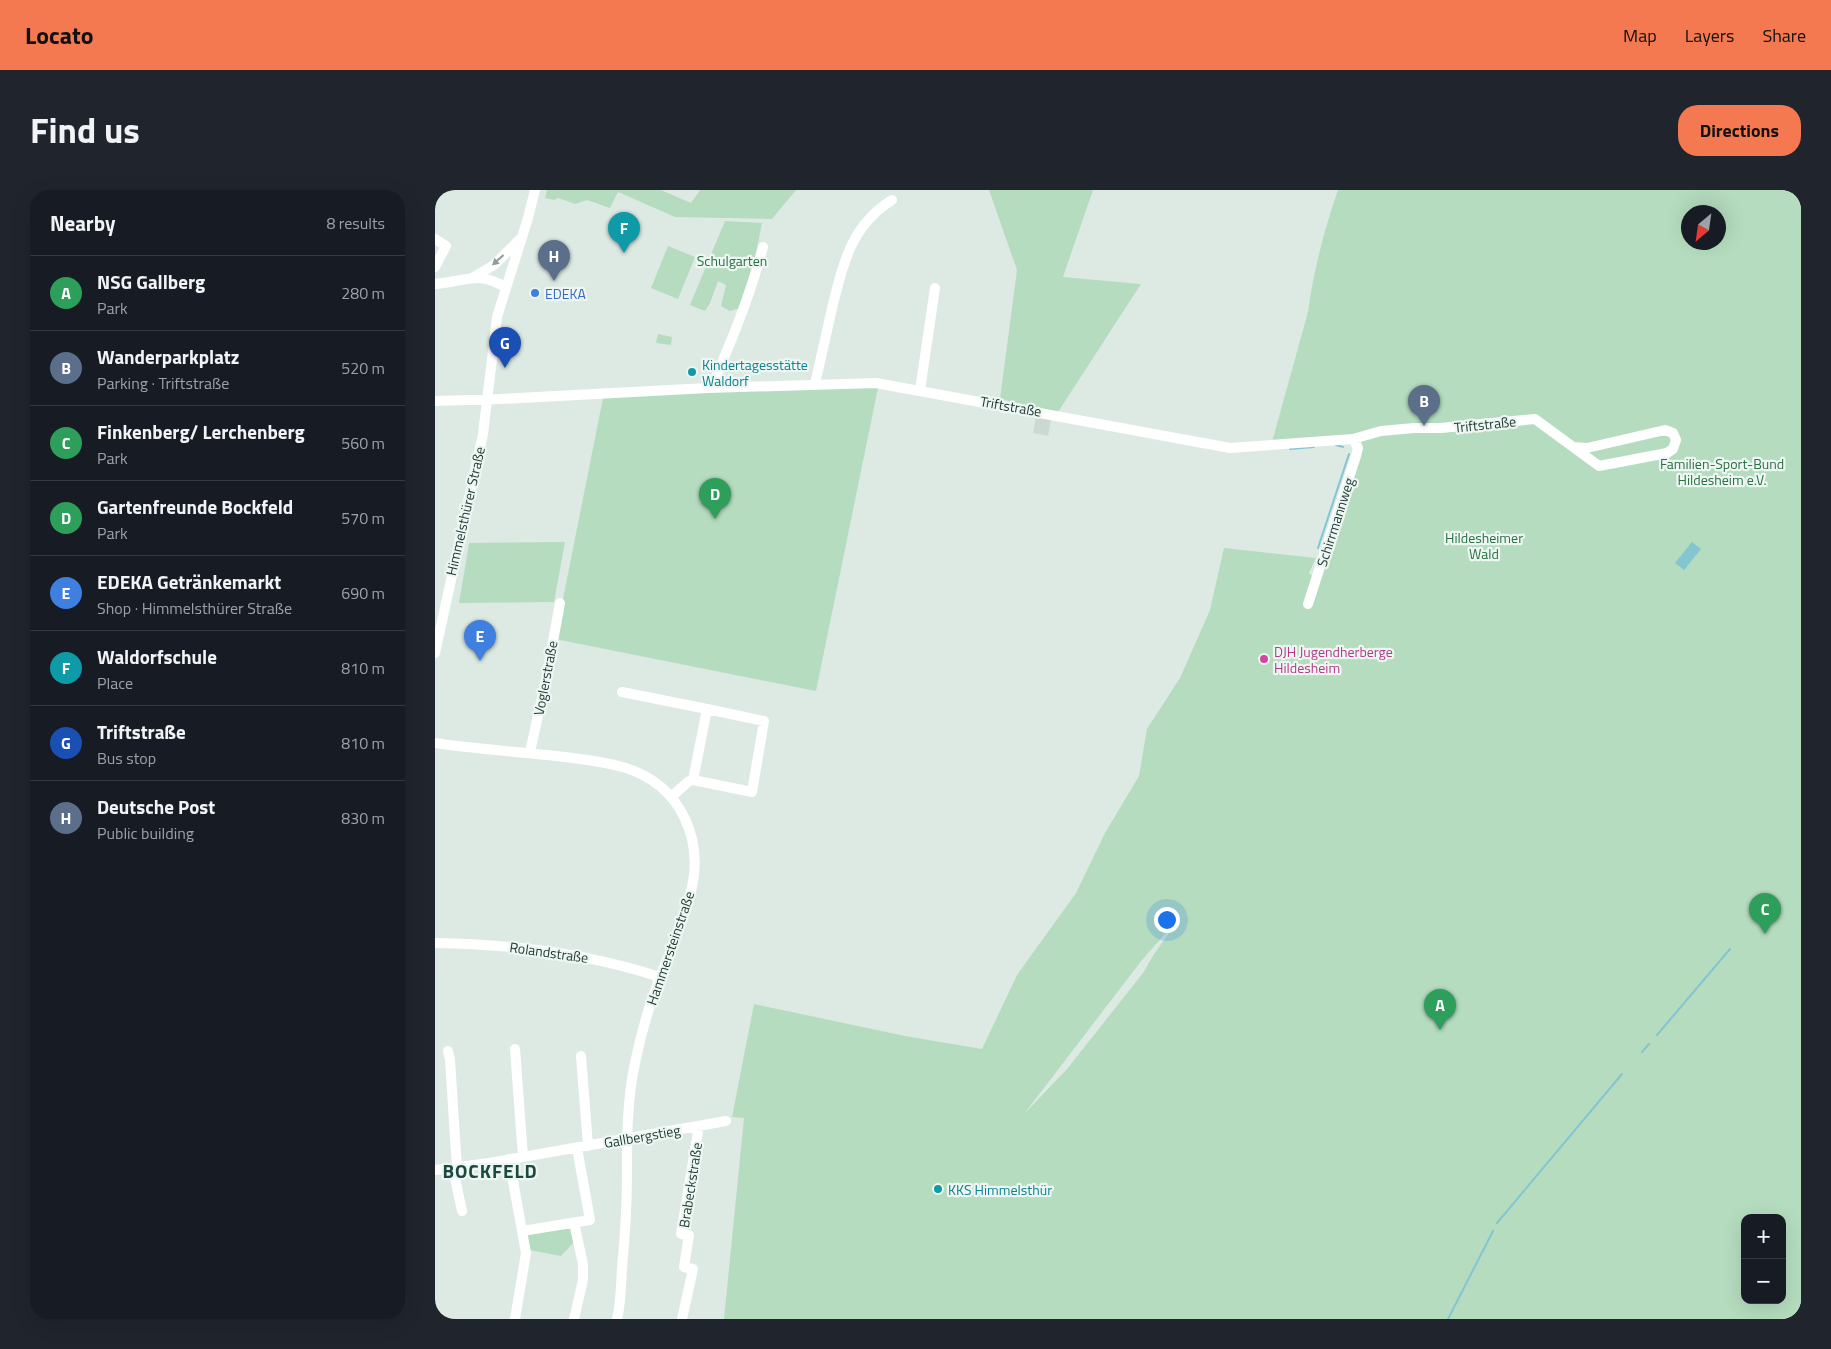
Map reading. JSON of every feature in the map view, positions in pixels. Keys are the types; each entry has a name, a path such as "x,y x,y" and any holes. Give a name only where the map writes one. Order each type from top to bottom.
{"street":[{"name":"Himmelsthürer Straße","path":"435,652 460,533 477,464 488,399 497,317 523,236 535,190"},
{"path":"815,384 843,262 863,225 877,209 892,200"},
{"path":"469,279 494,264 523,236"},
{"path":"435,239 446,246 435,267"},
{"path":"711,388 742,316 763,247"},
{"path":"435,284 479,278 490,280 506,287"},
{"path":"920,390 935,288"},
{"name":"Triftstraße","path":"435,401 876,382 1230,448 1353,439 1381,431 1441,428 1535,419 1599,466 1667,453 1673,449 1676,440 1673,433 1665,430 1587,448 1574,447"},
{"name":"Schirrmannweg","path":"1308,604 1356,456 1357,448 1353,439"},
{"name":"Voglerstraße","path":"530,752 560,603"},
{"path":"622,692 764,721 752,792 693,780 689,781 671,797"},
{"path":"693,780 707,709"},
{"name":"Hammersteinstraße","path":"435,743 468,748 530,752 597,761 627,768 653,782 671,797 689,826 693,842 695,868 690,894 645,1017 631,1080 626,1140 624,1248 617,1319"},
{"name":"Rolandstraße","path":"435,943 480,944 571,954 630,967 660,977"},
{"path":"515,1049 523,1157"},
{"path":"447,1051 450,1060 457,1168 455,1178 461,1211"},
{"name":"Gallbergstieg","path":"581,1056 582,1147"},
{"name":"Gallbergstieg","path":"435,1170 626,1140 727,1121"},
{"name":"Brabeckstraße","path":"683,1319 693,1269 684,1267 689,1235 681,1234 699,1126"},
{"path":"522,1231 590,1220 582,1147"},
{"path":"509,1159 527,1253 515,1319"},
{"path":"574,1223 583,1264 583,1280 574,1319"}],"shaded area":[{"path":"1036,417 1051,420 1048,436 1033,433"}],"green space":[{"path":"547,190 661,190 691,203 700,190 796,190 772,219 675,217 618,192 610,208 587,200 575,204 558,198 554,200 545,198"},
{"path":"989,190 1093,190 1063,277 1141,284 1058,412 1000,399 1017,270"},
{"path":"1338,190 1801,190 1801,1319 724,1319 744,1118 732,1117 754,1004 905,1036 982,1049 1017,975 1076,893 1105,833 1139,776 1147,729 1180,678 1210,610 1224,548 1316,558 1309,573 1319,582 1362,444 1357,434 1272,442 1308,312 1316,266","holes":["1181,916 1143,973 1067,1069 1024,1114 1142,960"]},
{"name":"Schulgarten","path":"725,221 762,223 754,263 740,308 730,311 721,306 726,285 718,281 705,311 690,305"},
{"path":"668,246 695,257 678,299 651,288"},
{"path":"658,334 672,337 671,345 656,343"},
{"path":"816,385 878,388 816,691 555,639 603,398"},
{"path":"565,542 554,602 459,603 469,543"},
{"path":"572,1227 575,1241 561,1256 529,1250 526,1235"}],"water":[{"path":"1692,542 1701,549 1684,570 1675,563"}],"waterway":[{"path":"1336,445 1343,447"},
{"path":"1290,449 1314,447"},
{"path":"1318,548 1349,454"},
{"path":"1657,1035 1730,949"},
{"path":"1642,1052 1649,1044"},
{"path":"1497,1223 1622,1074"},
{"path":"1448,1319 1493,1231"}],"place":[{"name":"Waldorfschule","path":"624,253"},
{"name":"Deutsche Post","path":"554,281"},
{"name":"EDEKA","path":"535,293"},
{"name":"Triftstraße","path":"505,368"},
{"name":"Kindertagesstätte Waldorf","path":"692,372"},
{"name":"Wanderparkplatz","path":"1424,426"},
{"name":"Gartenfreunde Bockfeld","path":"715,519"},
{"name":"DJH Jugendherberge Hildesheim","path":"1264,659"},
{"name":"EDEKA Getränkemarkt","path":"480,661"},
{"name":"Finkenberg/ Lerchenberg","path":"1765,934"},
{"name":"NSG Gallberg","path":"1440,1030"},
{"name":"KKS Himmelsthür","path":"938,1189"}],"district":[{"name":"BOCKFELD","path":"490,1170"}],"park label":[{"name":"Familien-Sport-Bund Hildesheim e.V.","path":"1722,472"},
{"name":"Hildesheimer Wald","path":"1484,546"}]}
